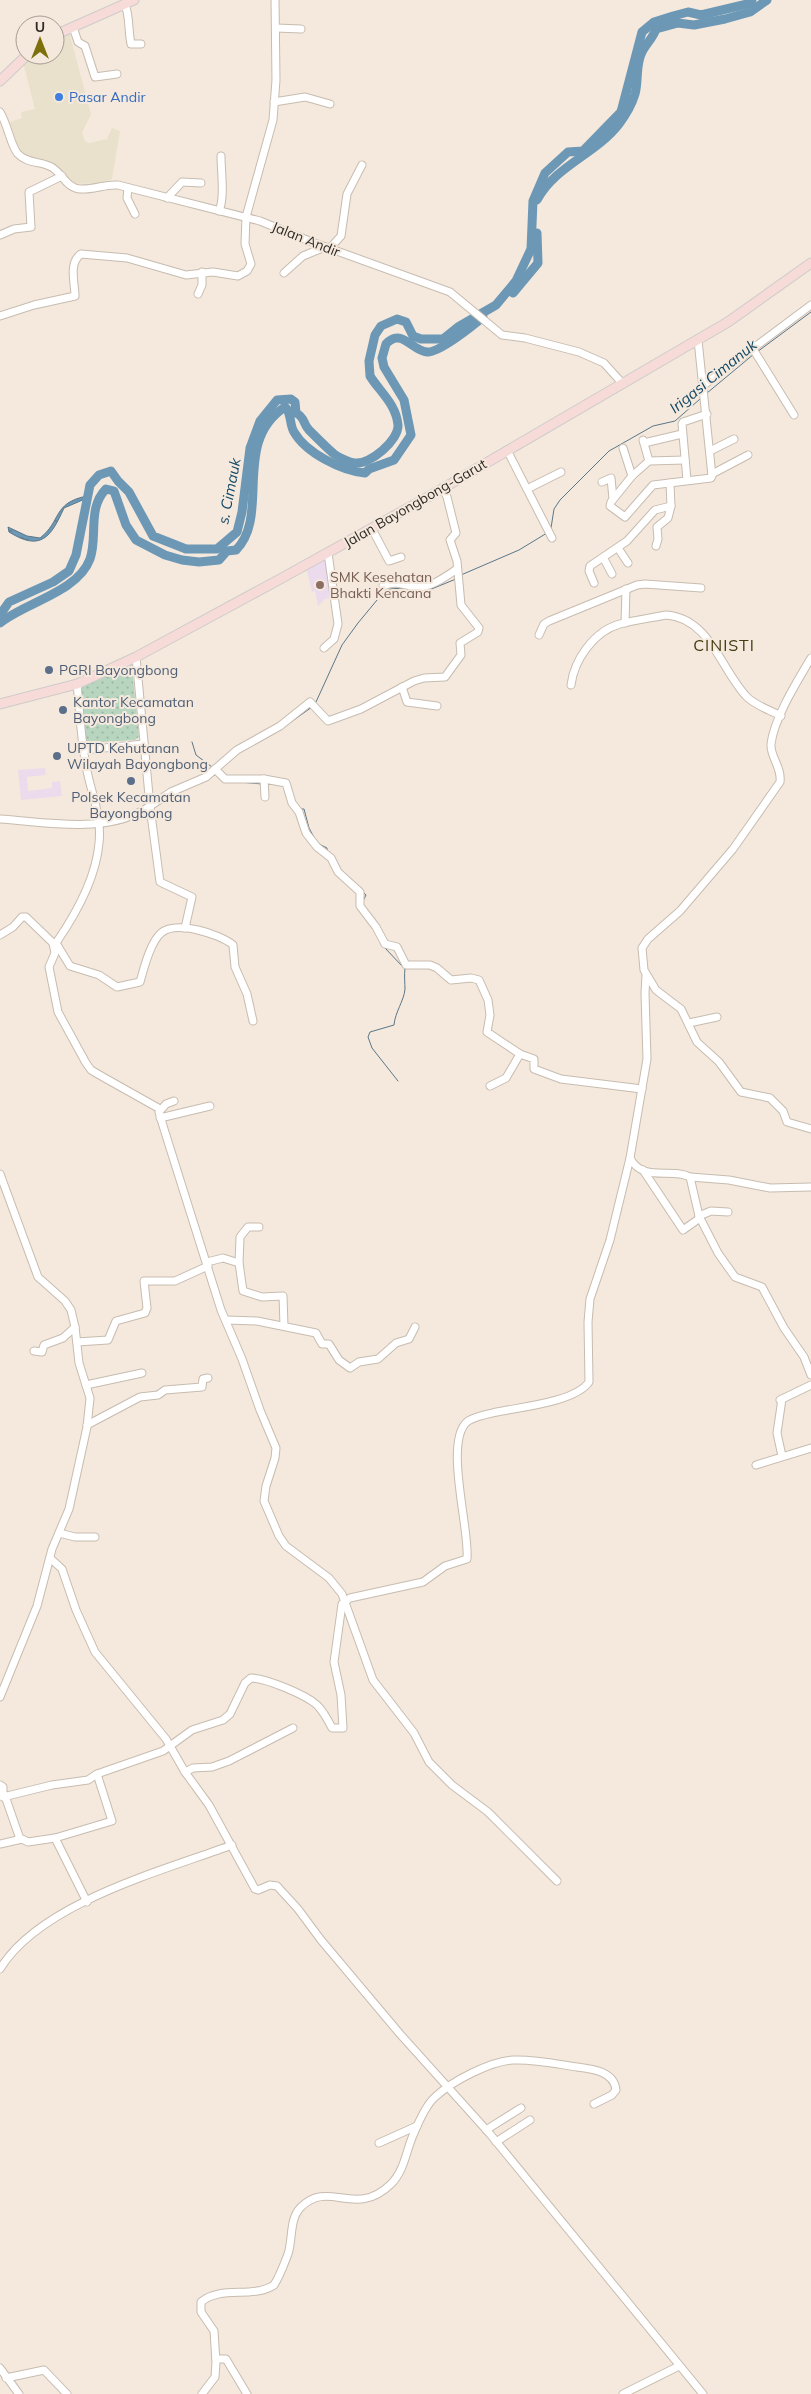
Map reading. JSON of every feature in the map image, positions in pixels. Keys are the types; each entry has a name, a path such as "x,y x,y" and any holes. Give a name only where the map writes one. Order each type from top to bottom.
{"main road":[{"path":"65,31 124,2"},
{"path":"0,81 17,65"},
{"name":"Jalan Bayongbong-Garut","path":"0,704 77,684 136,656 328,553 728,322 811,263"}],"street":[{"path":"0,316 34,305 75,296 74,263 81,254 127,258 178,274 213,272 238,276 247,271 251,264 245,244 246,217 273,120 275,0"},
{"path":"124,2 129,16 128,28 131,44 141,44"},
{"path":"73,27 78,42 86,46 95,77 116,74"},
{"path":"276,28 301,29"},
{"path":"274,102 305,97 330,104"},
{"name":"Jalan Andir","path":"0,112 9,129 17,154 22,158 53,168 68,184 79,189 108,184 260,220 328,248 450,292 490,326 507,337 525,338 561,346 597,359 611,368 622,383"},
{"path":"219,211 224,200 220,186 221,156"},
{"path":"284,273 308,252 328,248 340,236 347,194 362,165"},
{"path":"0,235 14,229 31,227 28,192 62,176"},
{"path":"167,198 182,182 201,182"},
{"path":"128,188 127,198 135,214"},
{"path":"198,294 202,285 202,272"},
{"path":"704,386 755,351 811,305"},
{"path":"698,340 706,400 712,474"},
{"path":"755,351 794,415"},
{"path":"687,480 682,434 683,422 707,414"},
{"path":"649,461 643,441 682,434"},
{"path":"710,451 734,439"},
{"path":"623,448 632,476"},
{"path":"507,450 552,538"},
{"path":"685,460 649,461 632,476 613,499 610,506 625,517 651,487 670,482 711,478 712,474 748,455"},
{"path":"527,489 561,472"},
{"path":"602,482 611,478 613,499"},
{"path":"656,546 658,539 657,526 668,518 670,482"},
{"path":"0,819 99,827 150,809 171,792 190,785 215,771 237,750 280,726 312,702 328,721 361,709 402,687 424,678 445,677 461,655 460,643 479,630 460,605 457,561 450,540 456,533 443,488"},
{"path":"594,583 589,568 618,548 655,510 670,506"},
{"path":"372,529 389,560 401,557"},
{"path":"618,548 628,563"},
{"path":"324,648 334,639 338,624 328,553"},
{"path":"604,559 612,574"},
{"path":"383,586 394,582 414,587 428,586 457,571"},
{"path":"539,635 544,624 626,589 646,584 701,588"},
{"path":"625,623 626,589"},
{"path":"571,685 573,671 586,647 616,626 674,615 703,631 725,668 748,698 781,716"},
{"path":"136,656 150,809 160,882 192,897 185,928"},
{"path":"345,1600 423,1582 445,1566 467,1559 456,1453 460,1433 469,1421 480,1416 570,1396 585,1388 589,1382 588,1322 590,1299 610,1240 630,1158 648,1046 643,944 680,911 734,849 780,782 780,769 772,752 771,742 789,695 811,658"},
{"path":"77,684 84,750 99,827 98,852 89,882 72,918 54,943 55,952 49,963 58,1012 74,1044 92,1070 160,1109"},
{"path":"402,687 407,702 437,706"},
{"path":"84,750 144,744"},
{"path":"215,771 225,779 264,779 286,783 292,803 299,812 306,833 317,847 331,858 338,872 360,892 360,906 376,927 385,944 397,947 406,965 430,965 437,968 451,980 470,978 479,980 488,1000 490,1015 487,1032 520,1054 535,1060 534,1069 561,1079 642,1089"},
{"path":"264,779 265,797"},
{"path":"0,935 22,917 26,917 54,943 72,967 99,975 116,986 140,982 155,941 166,930 185,928 219,935 234,945 235,967 247,994 253,1021"},
{"path":"646,975 660,995 681,1009 689,1022 697,1042 715,1058 741,1092 770,1098 783,1111 787,1122 811,1129"},
{"path":"689,1022 717,1017"},
{"path":"490,1086 507,1077 520,1054"},
{"path":"160,1109 174,1101"},
{"path":"160,1118 210,1106"},
{"path":"160,1109 160,1118 226,1320 276,1448 264,1501 275,1527 286,1546 329,1578 345,1600 366,1666 373,1680 414,1733 430,1762 452,1785 488,1812 557,1881"},
{"path":"630,1158 632,1162 653,1174 680,1174 690,1177 729,1180 770,1188 811,1187"},
{"path":"643,1169 683,1230 711,1211 728,1212"},
{"path":"0,1174 38,1277 65,1301 71,1310 79,1363 90,1398 87,1425 69,1509 50,1558 37,1606 0,1697"},
{"path":"690,1177 700,1217 710,1240 732,1274 738,1279 762,1287 784,1328 804,1357 811,1375"},
{"path":"259,1227 248,1227 240,1236 238,1263 243,1291 262,1297 284,1297 284,1326"},
{"path":"77,1342 108,1340 116,1321 145,1314 147,1308 144,1281 175,1281 207,1264 223,1258 238,1263"},
{"path":"226,1320 251,1321 284,1326 317,1334 322,1344 329,1344 339,1360 350,1368 359,1362 380,1357 396,1343 409,1339 415,1328"},
{"path":"34,1351 42,1352 44,1345 60,1340 75,1327"},
{"path":"86,1385 142,1373"},
{"path":"87,1425 142,1396 158,1395 165,1390 202,1387 203,1378 208,1378"},
{"path":"782,1456 777,1433 780,1400 811,1385"},
{"path":"756,1465 811,1448"},
{"path":"59,1533 76,1538 96,1537"},
{"path":"50,1558 62,1569 76,1610 95,1652 112,1676 161,1732 185,1772 210,1805 255,1889 258,1890 270,1885 277,1886 486,2130 703,2394"},
{"path":"3,1797 88,1780 97,1774 148,1758 192,1730 223,1720 230,1714 245,1683 251,1678 301,1695 317,1705 332,1729 343,1728 341,1696 334,1662 340,1611 345,1600"},
{"path":"185,1772 193,1768 212,1767 228,1761 292,1728"},
{"path":"0,1844 20,1839 28,1842 55,1838 112,1821 97,1774"},
{"path":"0,1785 3,1787 3,1797 20,1839"},
{"path":"55,1838 87,1902"},
{"path":"0,1969 13,1952 56,1916 121,1886 232,1846"},
{"path":"202,2394 215,2378 219,2358 214,2331 201,2312 201,2302 217,2295 260,2290 274,2285 288,2252 294,2217 301,2206 313,2199 327,2195 362,2200 381,2192 398,2176 417,2126 431,2102 449,2089 486,2068 515,2060 600,2072 611,2077 614,2092 594,2104"},
{"path":"486,2130 521,2108"},
{"path":"496,2142 530,2120"},
{"path":"380,2142 417,2126"},
{"path":"219,2358 247,2394"},
{"path":"623,2394 679,2366"},
{"path":"2,2374 44,2370 67,2394"},
{"path":"2,2374 19,2394"}],"shaded area":[{"name":"Pasar Andir","path":"69,32 91,114 82,133 85,141 89,143 107,139 112,128 120,131 112,179 101,183 74,184 52,162 28,157 20,152 10,122 22,118 21,112 35,109 24,65 65,65 65,34"},
{"name":"SMK Kesehatan Bhakti Kencana","path":"325,557 331,598 325,599 318,606 315,591 312,592 306,567"},
{"path":"45,768 46,775 27,777 28,791 52,788 52,782 60,781 62,796 21,800 18,770"}],"green space":[{"path":"131,659 139,737 135,740 85,743 76,684"}],"water":[{"path":"87,496 87,504 85,499 64,508 54,527 44,538 37,541 29,541 9,532 8,527 27,536 40,538 47,532 59,513 68,503"}],"waterway":[{"name":"s. Cimauk","path":"0,615 9,602 53,582 69,571 76,555 90,485 99,475 111,471 129,492 153,536 186,549 217,549 237,532 242,512 250,448 260,421 277,400 291,399 295,402 296,413 301,416 307,428 334,454 344,460 361,463 375,456 394,438 398,425 391,404 370,376 369,361 375,335 381,326 397,319 406,322 413,336 421,339 443,339 458,327 496,305 516,281 531,249 533,201 545,173 568,152 583,151 621,112 642,32 654,22 673,16 688,12 701,15 751,3 752,0"},
{"path":"537,200 554,178 599,144 621,121 635,94 640,57 656,29 678,23 694,25 725,19 750,12 767,0"},
{"path":"513,293 538,263 537,233"},
{"name":"Irigasi Cimanuk","path":"757,352 811,312"},
{"path":"0,623 22,609 63,588 84,570 92,550 97,505 106,489 114,491 126,525 136,540 165,555 199,562 219,560 227,551 236,550 246,535 251,518 255,458 259,439 269,422 285,407 289,412 292,429 300,440 325,460 346,469 365,473 369,469 394,460 411,435 404,400 384,367 382,358 386,344 391,339 397,338 422,351 432,351 456,338 483,317"},
{"name":"Irigasi Cimanuk","path":"707,393 754,354"},
{"name":"Irigasi Cimanuk","path":"551,528 554,509 560,500 609,451 653,426 675,421 700,399"},
{"name":"Irigasi Cimanuk","path":"461,575 519,550 547,533"},
{"name":"Irigasi Cimanuk","path":"422,590 429,590 456,579"},
{"name":"Irigasi Cimanuk","path":"316,702 342,645 358,623 382,594 390,589 403,588"},
{"name":"Irigasi Cimanuk","path":"284,727 312,707"},
{"name":"Irigasi Cimanuk","path":"237,754 275,733"},
{"path":"192,742 196,755 212,767"},
{"name":"Irigasi Cimanuk","path":"154,808 175,794 216,774"},
{"path":"239,782 262,784"},
{"path":"266,784 274,784"},
{"path":"300,809 304,809 309,828 315,839"},
{"name":"Irigasi Cimanuk","path":"103,827 149,812"},
{"path":"317,843 327,848 327,851"},
{"path":"363,892 366,895 363,901"},
{"path":"376,934 380,941"},
{"path":"385,948 402,966"},
{"path":"398,1081 372,1048 368,1037 370,1032 394,1025 405,989 405,968"}],"place":[{"name":"Pasar Andir","path":"59,97"},
{"name":"SMK Kesehatan Bhakti Kencana","path":"320,585"},
{"name":"PGRI Bayongbong","path":"49,670"},
{"name":"Kantor Kecamatan Bayongbong","path":"63,710"},
{"name":"UPTD Kehutanan Wilayah Bayongbong","path":"57,756"},
{"name":"Polsek Kecamatan Bayongbong","path":"131,781"}],"district":[{"name":"CINISTI","path":"724,645"}]}
